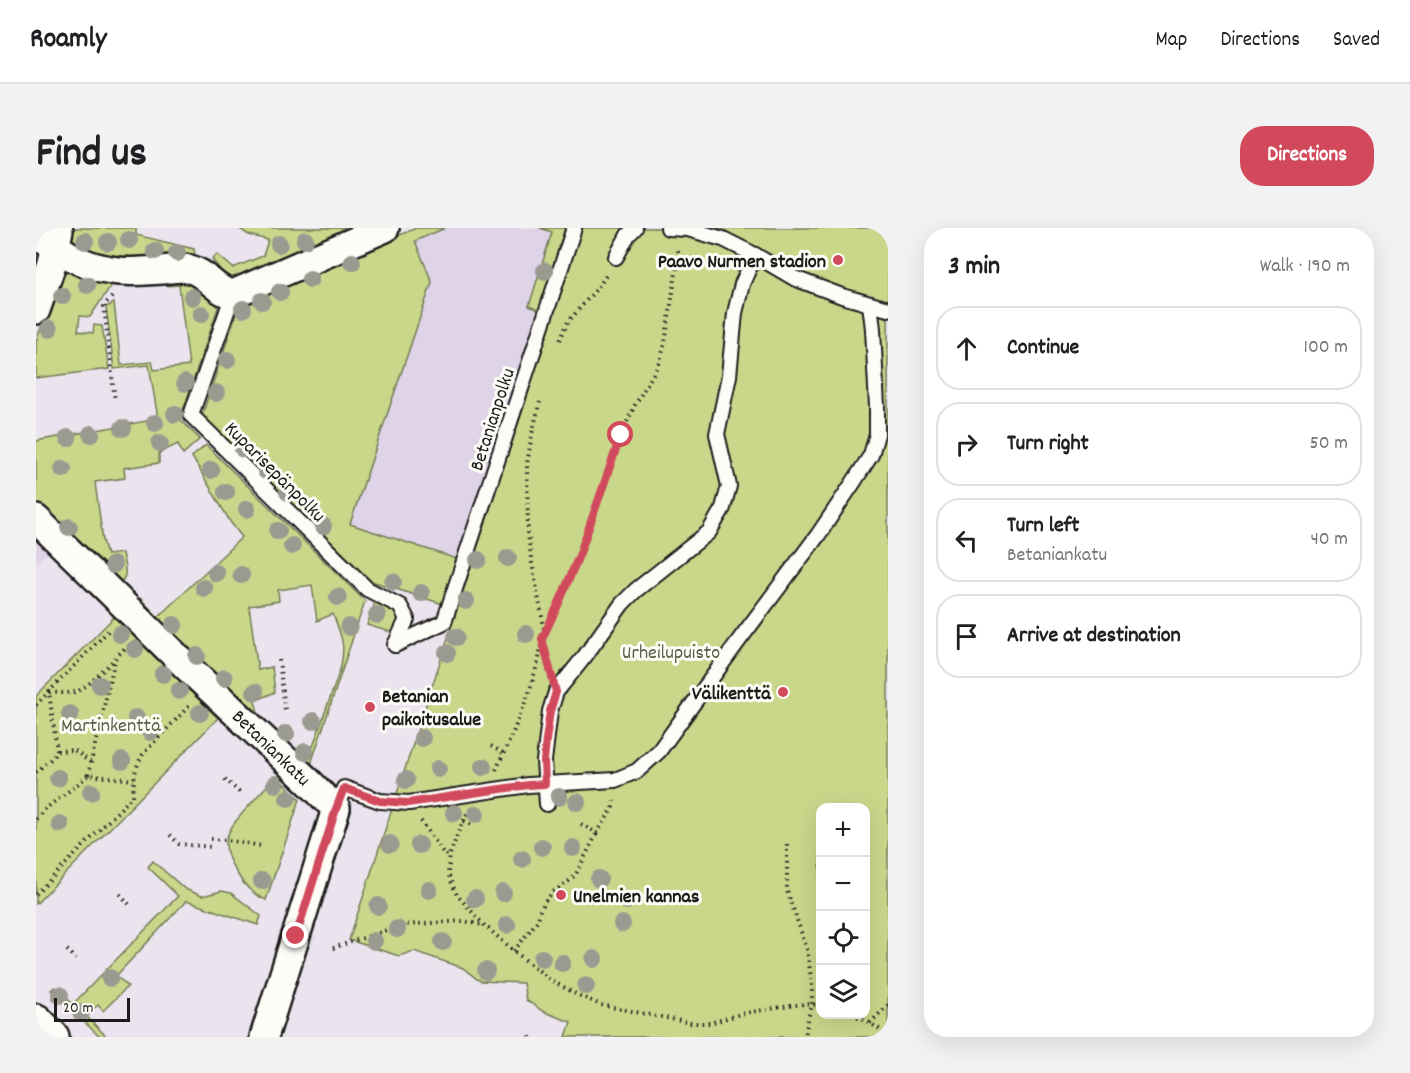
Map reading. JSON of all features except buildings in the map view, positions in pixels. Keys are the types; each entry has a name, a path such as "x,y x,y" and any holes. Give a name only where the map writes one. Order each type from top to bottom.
{"main road":[{"path":"36,1021 52,1037"}],"street":[{"path":"51,237 73,258 86,264 128,273 181,268 192,270 205,277 218,290 233,294 385,228"},
{"path":"36,310 52,264 51,237"},
{"name":"Betaniankatu","path":"36,519 336,809"},
{"path":"264,1037 336,809"}],"lane":[{"name":"Betanianpolku","path":"395,645 444,622 574,228"},
{"path":"616,257 628,235 635,228"},
{"path":"674,228 688,229 723,239 794,278 842,296 888,309"},
{"path":"547,804 544,761 550,711 556,692 622,604 636,590 709,532 723,508 729,486 717,434 729,376 735,313 742,284 755,255"},
{"name":"Kuparisepänpolku","path":"233,294 191,416 367,589 400,606 407,619 395,645"},
{"path":"336,809 344,788 380,801 408,803 528,785 615,780 637,771 659,751 818,535 871,455 877,434 877,407 870,304"}],"path":[{"path":"556,692 542,639 580,553 621,435 635,405 659,364 665,343 677,266 674,228"},
{"path":"115,401 104,306 117,295"},
{"path":"36,705 112,627"},
{"path":"49,692 68,693 78,690 130,643"},
{"path":"36,819 49,805 78,785 88,775 115,658"},
{"path":"279,660 285,710"},
{"path":"36,772 57,751 49,692"},
{"path":"36,894 133,796 135,769 143,754 190,705"},
{"path":"490,746 504,753"},
{"path":"57,751 74,750 91,763"},
{"path":"88,775 134,780"},
{"path":"225,779 240,793"},
{"path":"514,951 538,920 540,911 553,892 576,874 613,808 615,780"},
{"path":"408,803 449,859"},
{"path":"464,821 474,826"},
{"path":"580,824 597,833"},
{"path":"170,835 179,844 212,848"},
{"path":"211,839 261,846"},
{"path":"787,844 788,891 807,949 812,986 812,1005 805,1037"},
{"path":"120,894 129,904"},
{"path":"333,948 402,925 463,921 484,925"},
{"path":"67,950 76,959"},
{"path":"870,1023 888,1005"},
{"path":"862,1019 888,1035"}],"shaded area":[{"path":"416,228 565,228 443,604 371,581 202,415 240,303"},
{"path":"36,540 48,552 36,564"}],"green space":[{"path":"68,228 136,228 136,235 194,249 195,255 189,261 89,257 68,238"},
{"path":"238,228 352,228 239,279 223,272 212,259 217,254 233,268 263,256 268,240 249,235"},
{"path":"416,228 445,228 415,241 432,282 350,524 457,559 443,604 371,581 202,415 240,303"},
{"path":"540,228 565,228 539,310 529,306 552,232"},
{"name":"Urheilupuisto","path":"582,228 888,228 888,1037 566,1037 571,1022 544,1012 526,1000 523,983 481,981 463,968 414,951 399,956 349,940"},
{"path":"73,269 110,281 110,287 90,317 80,316 78,331 93,333 94,325 102,326 109,369 36,378 36,342 58,278 61,274"},
{"path":"165,276 185,276 216,301 218,308 180,419 200,439 183,454 178,444 159,453 159,463 124,468 125,478 95,482 107,555 122,553 125,566 124,578 118,583 36,503 36,441 158,419 149,365 114,369 106,307 114,303 121,365 152,362 154,370 189,366 179,285 167,286"},
{"path":"206,445 365,601 309,770 272,734 274,729 301,759 311,752 340,670 343,647 339,629 333,614 317,621 312,585 278,590 279,601 249,606 258,670 272,667 275,692 255,701 258,712 254,713 136,601 140,598 158,617 242,537 231,523 192,457"},
{"path":"375,603 391,607 399,615 401,620 394,633 367,625"},
{"name":"Martinkenttä","path":"114,617 218,718 36,904 36,696"},
{"path":"276,776 300,799 266,900 242,881 230,862 226,845 227,837 235,823"},
{"path":"153,861 185,889 202,896 222,891 231,893 261,916 258,925 186,901 116,976 128,986 103,1011 98,1005 86,1016 107,1037 100,1037 51,990 55,987 73,1004 178,896 148,867"}],"place":[{"name":"Paavo Nurmen stadion","path":"838,260"},
{"name":"Välikenttä","path":"783,692"},
{"name":"Betanian paikoitusalue","path":"370,707"},
{"name":"Unelmien kannas","path":"561,895"}],"route":[{"path":"296,936 344,788 380,801 408,803 545,784 546,740 550,711 556,692 542,639 580,553 621,435"}]}
